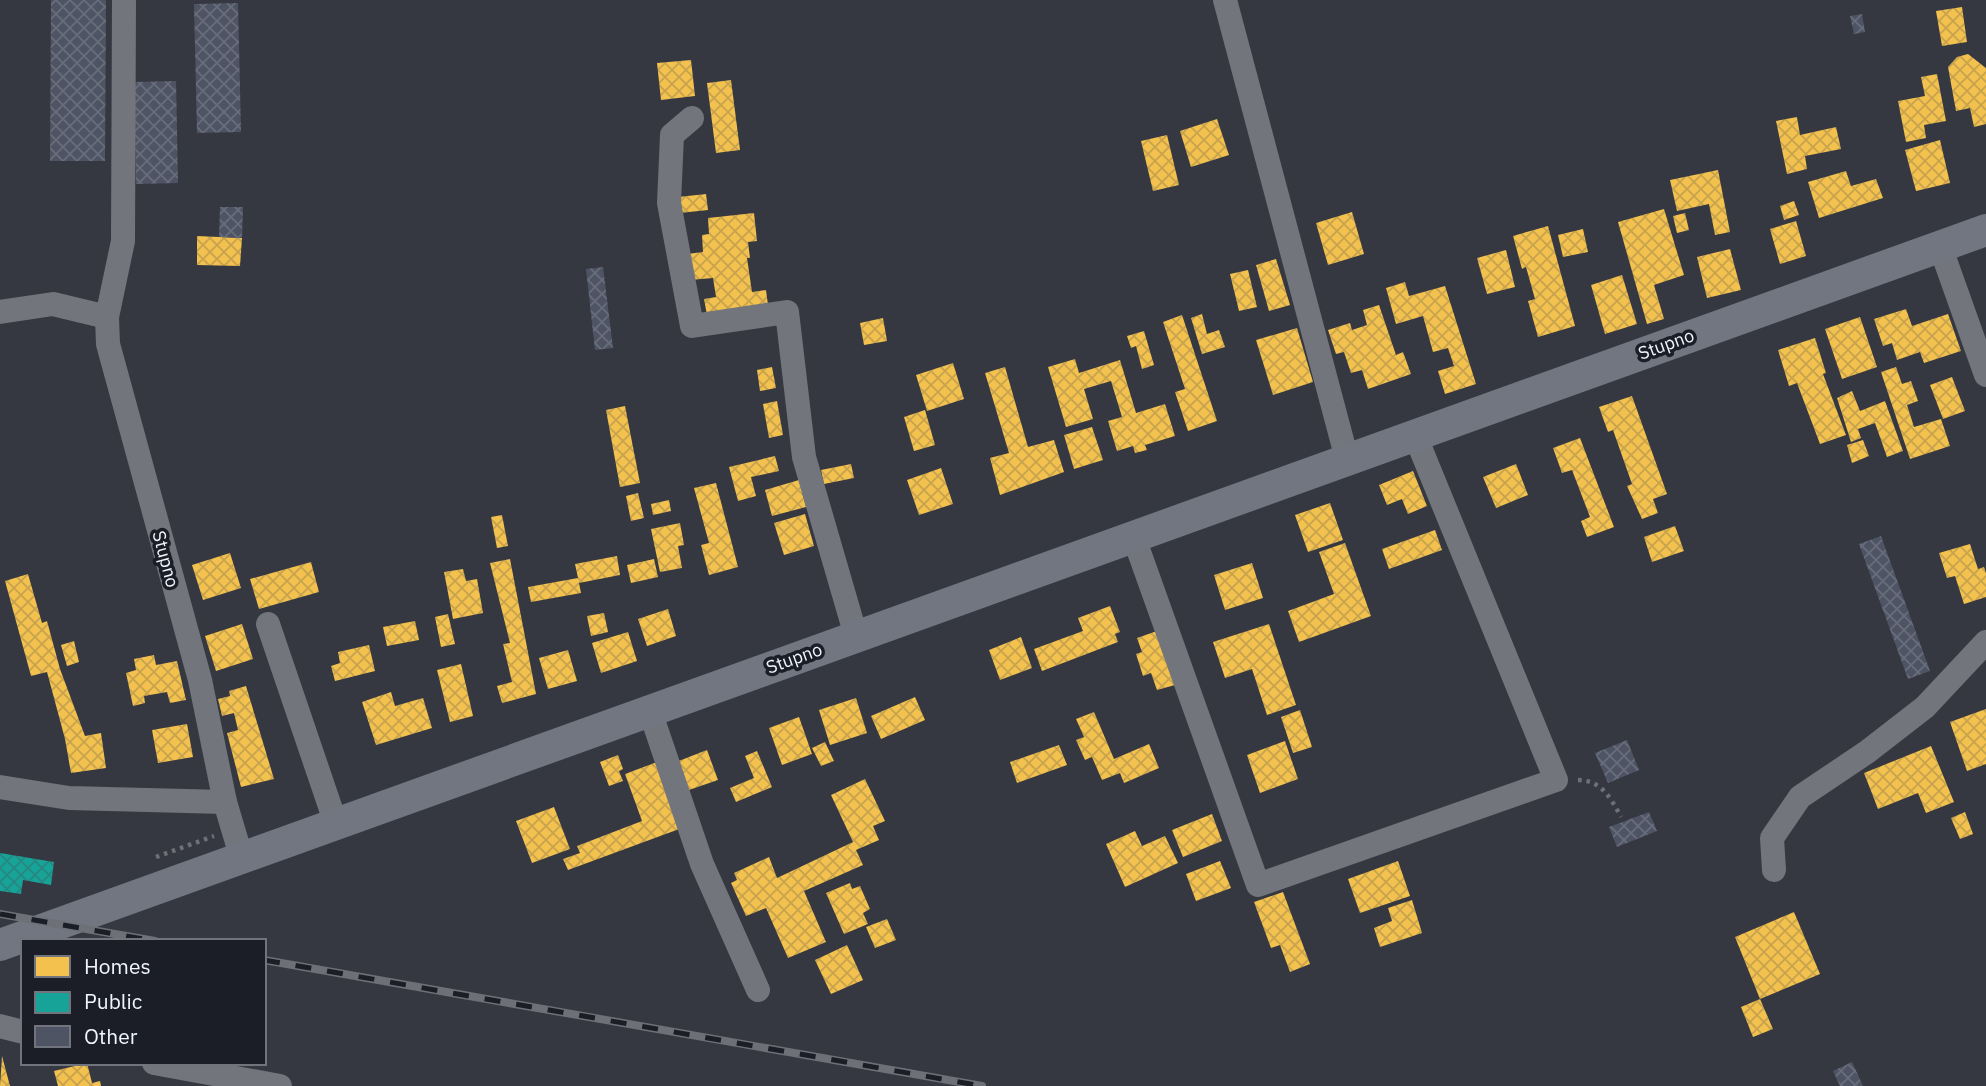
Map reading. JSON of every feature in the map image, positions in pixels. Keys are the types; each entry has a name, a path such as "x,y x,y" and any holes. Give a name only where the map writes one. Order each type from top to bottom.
{"main road":[{"name":"Stupno","path":"0,945 1986,230"}],"street":[{"name":"Stupno","path":"124,0 123,241 107,317 108,344 200,680 225,802 242,859"},
{"path":"1225,0 1347,459"},
{"path":"692,118 672,135 668,203 692,326 787,312 804,457 856,636"},
{"path":"1940,246 1986,376"},
{"path":"0,312 53,304 107,317"},
{"path":"1133,535 1258,885 1556,780 1415,435"},
{"path":"268,624 336,824"},
{"path":"1774,870 1772,838 1800,797 1867,752 1925,706 1986,642"},
{"path":"650,711 702,864 758,990"},
{"path":"0,787 69,798 225,802"},
{"path":"0,1027 21,1032"},
{"path":"165,1065 280,1086"}],"path":[{"path":"1556,780 1585,780 1606,790 1621,817"}],"building: Homes":[{"path":"1962,7 1967,42 1942,46 1936,11"},
{"path":"1968,54 1986,68 1986,124 1974,127 1970,108 1956,111 1948,67 1957,57"},
{"path":"691,60 695,96 661,100 657,63"},
{"path":"1937,74 1946,121 1924,125 1926,138 1906,142 1898,101 1925,96 1921,77"},
{"path":"731,80 740,150 716,153 707,83"},
{"path":"1797,117 1800,135 1836,127 1841,149 1805,156 1807,169 1787,174 1776,121"},
{"path":"1217,119 1229,155 1191,167 1180,131"},
{"path":"1167,135 1179,185 1153,191 1141,141"},
{"path":"1940,140 1950,183 1916,191 1905,150"},
{"path":"1718,170 1730,232 1715,235 1709,204 1677,211 1670,180"},
{"path":"1846,171 1851,186 1876,179 1883,198 1819,218 1808,182"},
{"path":"706,194 708,210 680,213 678,197"},
{"path":"1794,201 1799,215 1784,220 1780,206"},
{"path":"1664,209 1684,275 1654,285 1664,319 1647,324 1618,222"},
{"path":"1352,212 1364,254 1328,265 1316,223"},
{"path":"754,213 757,241 748,242 750,258 747,258 752,292 766,290 768,305 707,315 704,299 716,297 713,278 690,280 687,254 703,252 702,235 709,234 708,218"},
{"path":"1685,213 1689,230 1677,233 1673,216"},
{"path":"1796,221 1806,256 1780,264 1770,229"},
{"path":"1548,226 1575,326 1538,337 1528,301 1535,299 1526,267 1522,269 1513,236"},
{"path":"1583,229 1588,252 1563,257 1558,235"},
{"path":"197,236 242,238 240,266 197,265"},
{"path":"1730,249 1741,290 1707,298 1697,257"},
{"path":"1506,250 1515,287 1487,294 1477,258"},
{"path":"1276,259 1290,305 1269,311 1256,265"},
{"path":"1248,270 1257,307 1239,311 1230,274"},
{"path":"1622,275 1637,324 1605,334 1591,285"},
{"path":"1405,282 1409,296 1445,286 1476,384 1445,394 1438,371 1454,366 1448,348 1433,352 1423,316 1396,324 1386,288"},
{"path":"1379,305 1396,355 1403,352 1411,374 1368,389 1362,370 1351,373 1344,352 1336,354 1328,330 1350,323 1352,330 1367,325 1363,310"},
{"path":"1906,309 1912,326 1948,314 1961,351 1924,363 1920,352 1897,360 1892,343 1883,346 1874,319"},
{"path":"1202,314 1207,334 1219,330 1225,347 1202,354 1191,318"},
{"path":"1182,315 1217,421 1188,431 1175,392 1185,389 1163,322"},
{"path":"1860,317 1877,367 1842,379 1825,329"},
{"path":"883,318 887,341 864,345 860,323"},
{"path":"1297,328 1313,382 1273,395 1256,340"},
{"path":"1144,331 1154,365 1142,369 1136,346 1131,348 1127,336"},
{"path":"1815,338 1826,373 1823,374 1846,435 1820,444 1797,383 1789,386 1778,350"},
{"path":"1075,359 1079,373 1120,360 1136,413 1165,404 1175,436 1145,445 1147,450 1135,453 1133,446 1117,451 1108,421 1122,417 1111,381 1084,389 1093,419 1066,427 1048,367"},
{"path":"953,363 964,399 927,411 916,375"},
{"path":"772,367 776,388 760,391 757,370"},
{"path":"1005,367 1028,447 1054,440 1064,472 1000,495 990,458 1009,453 985,373"},
{"path":"1896,367 1902,384 1911,381 1918,401 1907,405 1914,427 1941,419 1950,446 1910,459 1881,372"},
{"path":"1952,377 1965,411 1943,419 1930,385"},
{"path":"1852,391 1860,411 1885,401 1903,451 1887,457 1875,423 1858,429 1861,438 1851,442 1837,398"},
{"path":"1632,396 1667,494 1653,499 1658,513 1642,519 1627,486 1632,484 1613,430 1608,432 1599,407"},
{"path":"777,401 783,435 769,438 763,404"},
{"path":"625,406 640,483 620,487 606,410"},
{"path":"925,410 935,445 914,451 904,417"},
{"path":"1092,427 1103,460 1074,469 1064,435"},
{"path":"1580,438 1614,527 1587,537 1581,521 1590,517 1572,470 1562,473 1553,448"},
{"path":"1863,440 1869,456 1852,463 1847,445"},
{"path":"775,456 779,471 751,477 756,496 738,501 729,467"},
{"path":"851,464 854,478 824,484 821,470"},
{"path":"1516,464 1528,495 1496,508 1483,477"},
{"path":"941,468 953,504 919,515 907,480"},
{"path":"1413,471 1427,506 1408,514 1402,499 1387,505 1379,485"},
{"path":"799,480 806,507 772,516 765,490"},
{"path":"716,483 738,567 709,575 701,545 709,543 694,488"},
{"path":"638,493 644,518 631,521 626,496"},
{"path":"669,500 671,511 653,515 651,504"},
{"path":"1330,503 1343,540 1308,552 1295,515"},
{"path":"805,514 814,546 784,555 774,523"},
{"path":"502,515 508,546 497,548 491,517"},
{"path":"680,523 684,545 678,546 682,568 660,572 651,529"},
{"path":"1675,526 1684,551 1652,562 1644,537"},
{"path":"1435,530 1442,550 1389,569 1382,549"},
{"path":"1345,543 1371,616 1299,642 1288,611 1334,594 1319,552"},
{"path":"1970,544 1978,569 1984,567 1986,573 1986,597 1964,604 1955,576 1947,578 1939,553"},
{"path":"230,553 241,588 203,600 192,565"},
{"path":"617,556 620,575 579,583 581,593 531,602 528,587 578,578 575,564"},
{"path":"510,559 536,694 502,703 497,686 512,682 503,644 510,643 490,563"},
{"path":"654,559 658,577 631,583 627,565"},
{"path":"311,562 319,592 259,609 250,579"},
{"path":"1252,563 1263,598 1225,610 1214,575"},
{"path":"463,569 466,581 477,579 483,613 453,619 444,572"},
{"path":"28,574 42,623 47,621 60,669 85,736 101,733 106,768 71,773 47,672 31,676 5,581"},
{"path":"1110,606 1120,632 1115,634 1118,642 1042,671 1034,649 1083,631 1078,618"},
{"path":"668,609 676,636 647,646 638,619"},
{"path":"604,613 608,632 591,636 587,616"},
{"path":"448,614 455,644 441,647 435,617"},
{"path":"415,621 419,640 387,646 383,627"},
{"path":"242,624 253,659 216,671 205,636"},
{"path":"1269,624 1296,705 1267,715 1252,669 1225,678 1213,642"},
{"path":"1157,631 1175,685 1157,690 1151,673 1143,676 1136,654 1142,652 1137,638"},
{"path":"628,632 637,661 601,673 592,643"},
{"path":"1021,637 1032,668 1000,680 989,650"},
{"path":"74,641 79,662 67,666 61,645"},
{"path":"369,645 375,671 335,681 331,666 340,663 338,652"},
{"path":"568,650 577,681 548,689 539,658"},
{"path":"154,655 156,665 177,661 186,700 170,703 167,692 144,696 145,703 133,706 126,673 136,670 134,659"},
{"path":"461,664 473,716 450,722 437,670"},
{"path":"246,686 274,779 241,787 227,733 238,730 234,713 222,716 218,699 230,696 229,691"},
{"path":"391,692 395,706 423,698 432,728 376,745 362,702"},
{"path":"915,697 925,720 881,739 871,716"},
{"path":"856,698 867,733 830,745 819,710"},
{"path":"1986,709 1986,764 1967,771 1950,722"},
{"path":"1300,710 1312,747 1293,753 1281,717"},
{"path":"1094,712 1114,759 1149,744 1159,768 1124,783 1120,773 1102,780 1092,757 1085,760 1076,740 1084,737 1076,719"},
{"path":"799,717 812,754 782,765 769,728"},
{"path":"187,724 193,757 158,763 152,730"},
{"path":"1285,741 1298,779 1260,793 1247,755"},
{"path":"825,742 834,761 821,766 812,748"},
{"path":"1059,745 1067,765 1017,783 1010,762"},
{"path":"1931,746 1954,802 1926,813 1918,793 1878,809 1864,773"},
{"path":"707,750 718,780 686,791 676,762"},
{"path":"757,751 772,787 736,802 730,788 754,778 745,756"},
{"path":"618,755 623,769 619,771 623,781 609,786 600,762"},
{"path":"657,762 682,828 568,870 563,859 580,853 577,846 642,821 625,774"},
{"path":"865,779 885,821 873,826 879,840 856,850 863,865 804,891 826,942 788,958 766,908 746,916 731,883 737,880 734,873 769,857 777,878 853,842 831,795"},
{"path":"554,807 570,849 532,863 516,821"},
{"path":"1965,812 1973,834 1960,839 1951,818"},
{"path":"1212,814 1222,841 1183,857 1172,830"},
{"path":"1135,831 1142,846 1165,836 1178,863 1125,887 1106,844"},
{"path":"1220,861 1231,888 1196,901 1186,874"},
{"path":"1398,861 1410,896 1360,913 1348,879"},
{"path":"850,883 852,889 860,886 870,909 863,913 868,924 844,934 826,893"},
{"path":"1283,892 1310,964 1290,972 1280,945 1271,948 1254,902"},
{"path":"1412,900 1422,933 1380,947 1374,928 1392,921 1388,908"},
{"path":"1794,912 1820,974 1760,999 1735,937"},
{"path":"887,919 896,940 875,948 866,927"},
{"path":"847,945 863,980 831,994 815,960"},
{"path":"1760,999 1773,1029 1753,1037 1741,1007"},
{"path":"2,1056 10,1086 0,1086"},
{"path":"88,1065 92,1083 100,1081 101,1086 58,1086 54,1071"}],"building: Public":[{"path":"0,853 54,862 51,885 23,880 21,894 0,891"}],"building: Other":[{"path":"51,0 106,0 105,161 50,161"},
{"path":"238,3 241,132 197,133 194,4"},
{"path":"1862,14 1865,32 1854,34 1850,16"},
{"path":"176,81 178,183 136,184 134,82"},
{"path":"220,207 243,207 242,238 219,237"},
{"path":"603,267 613,348 595,350 586,269"},
{"path":"1881,536 1930,671 1908,679 1859,544"},
{"path":"1627,740 1639,770 1608,783 1595,753"},
{"path":"1649,812 1657,831 1617,847 1609,827"},
{"path":"1852,1062 1863,1086 1840,1086 1833,1071"}],"railway":[{"path":"0,914 144,939"},
{"path":"266,960 982,1086"}]}
